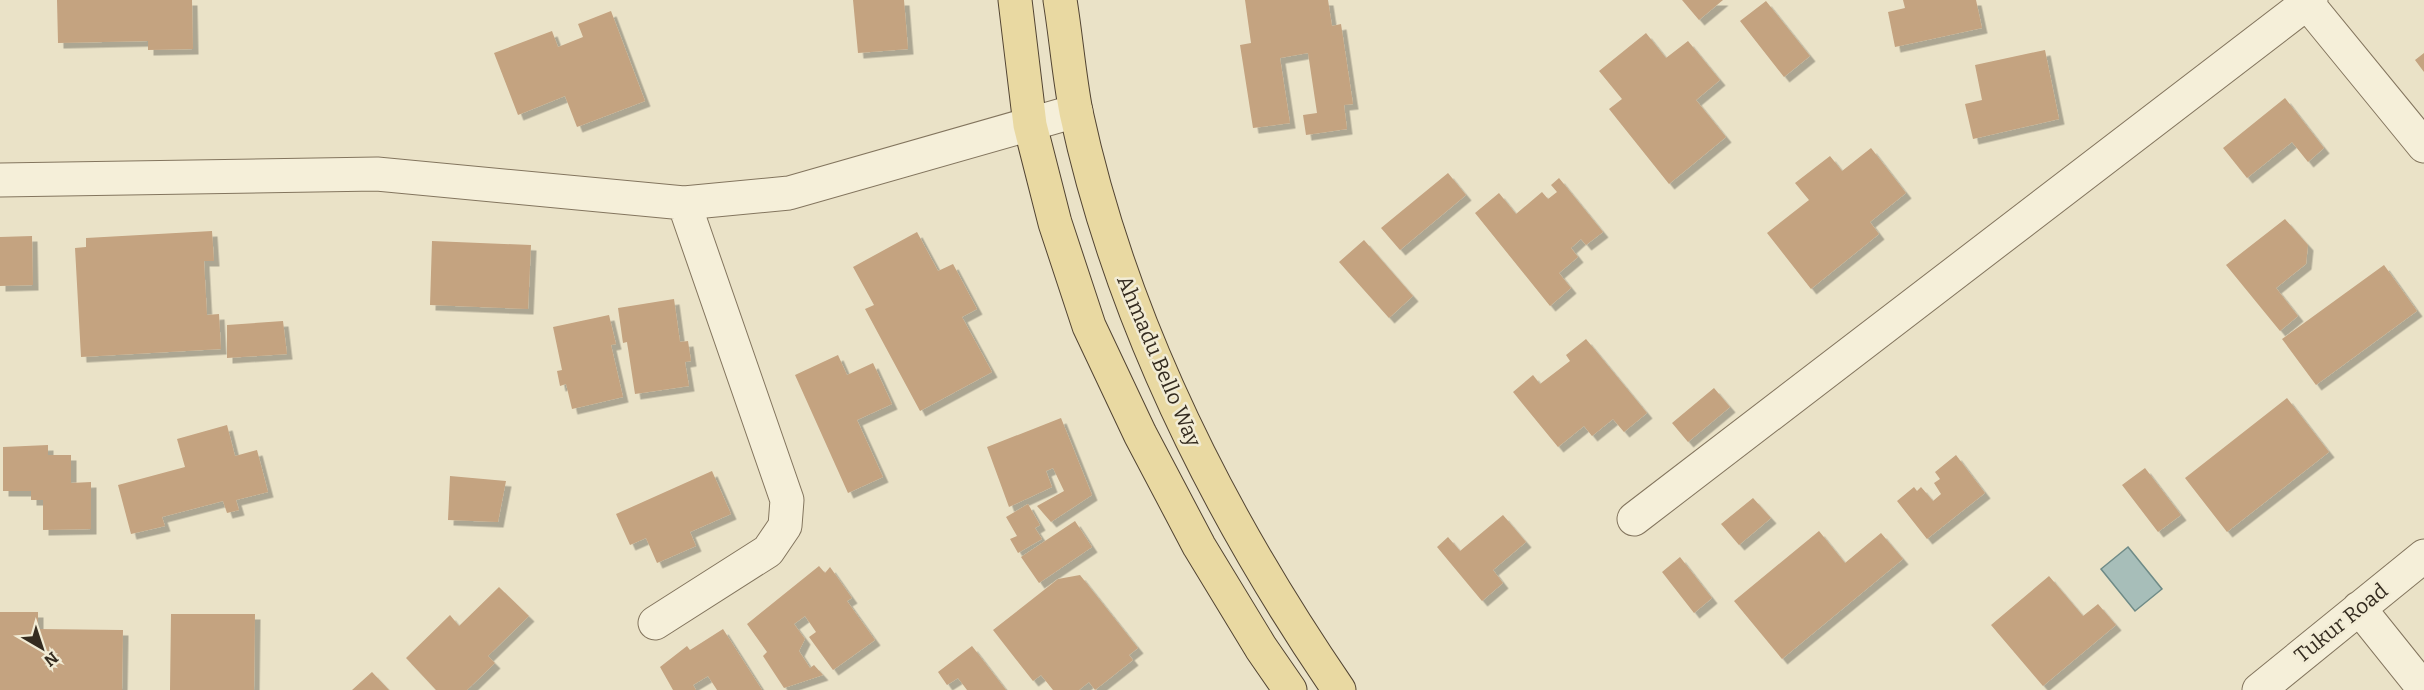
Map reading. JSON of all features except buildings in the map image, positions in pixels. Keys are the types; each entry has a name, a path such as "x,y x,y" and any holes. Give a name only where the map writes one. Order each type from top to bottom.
{"main road":[{"name":"Ahmadu Bello Way","path":"1015,0 1030,124 1055,223 1089,326 1140,434 1199,546 1261,648 1290,690"},
{"name":"Ahmadu Bello Way","path":"1060,0 1076,111 1110,240 1152,352 1197,452 1239,531 1293,622 1339,690"}],"street":[{"path":"1634,519 2309,2 2424,147"},
{"path":"0,180 377,174 684,203 789,193 1076,111"},
{"path":"655,623 768,551 785,526 787,500 684,203"},
{"name":"Tukur Road","path":"2259,690 2424,556"},
{"path":"2359,609 2424,689"}],"water":[{"path":"2128,547 2162,589 2135,611 2101,569"}]}
